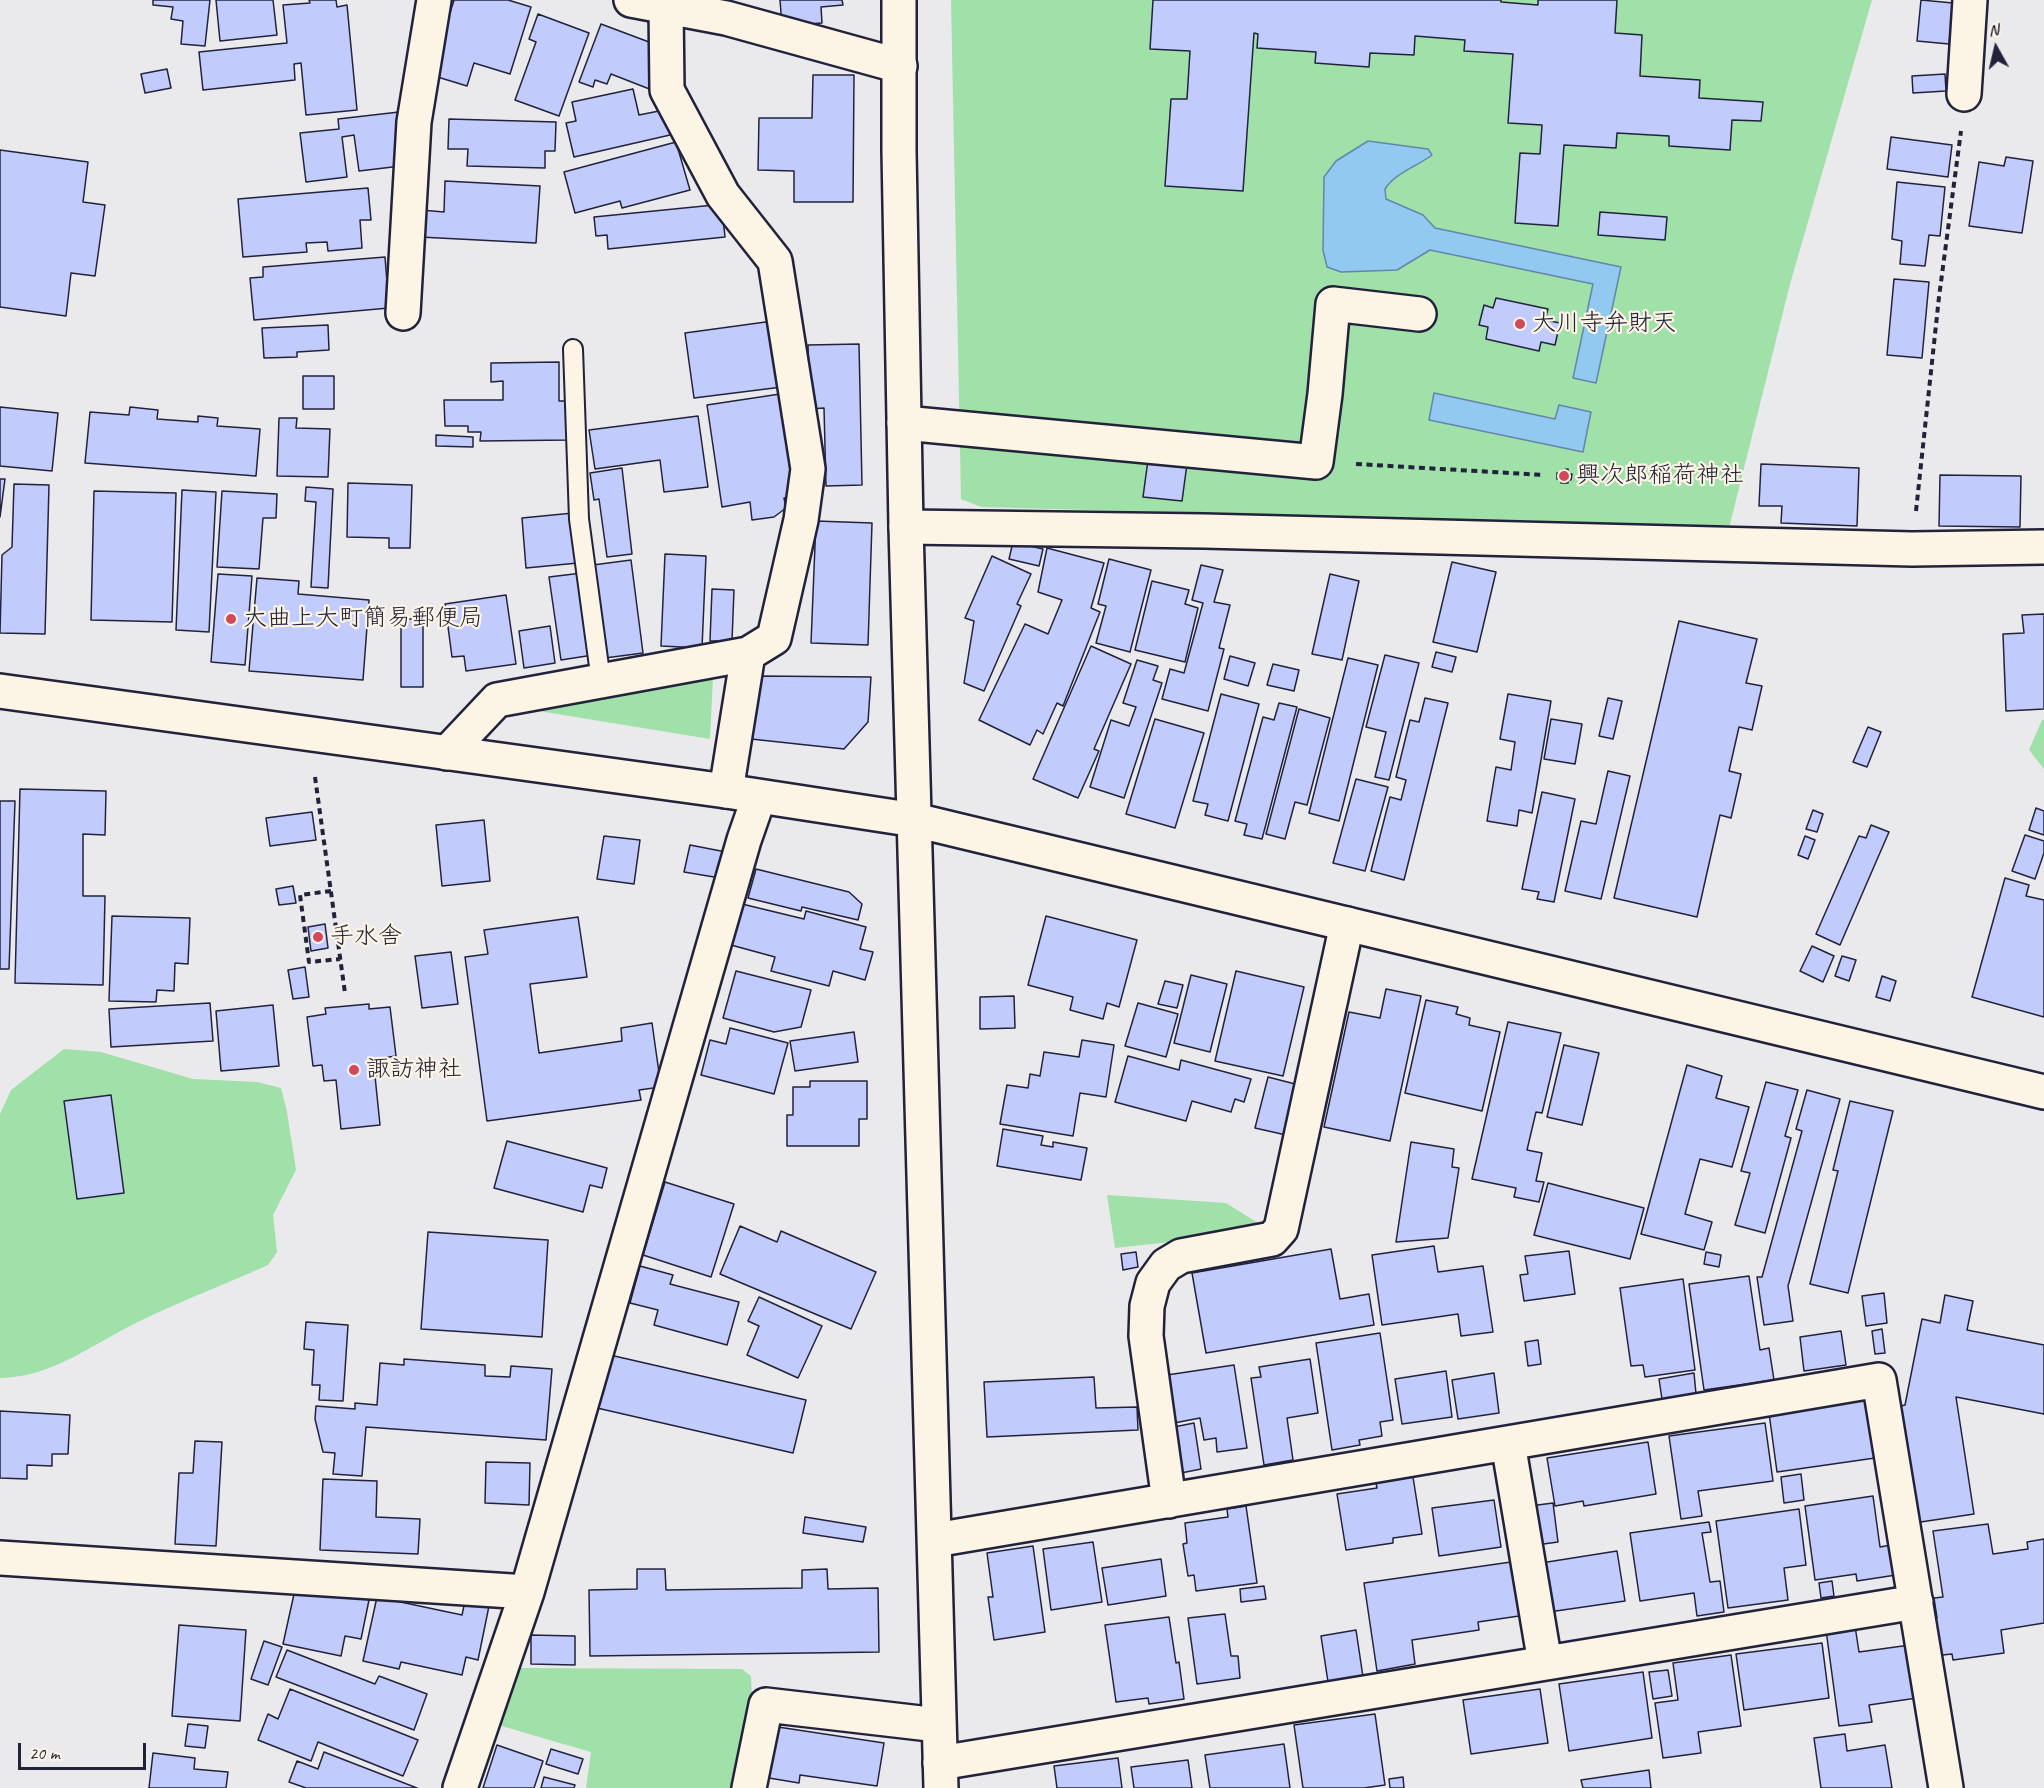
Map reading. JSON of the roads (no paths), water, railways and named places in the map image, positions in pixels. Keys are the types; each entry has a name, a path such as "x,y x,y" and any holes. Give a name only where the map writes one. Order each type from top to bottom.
{"street":[{"path":"403,313 414,122 434,0"},
{"path":"631,0 726,18 900,66"},
{"path":"899,0 899,151 906,527 940,1775 1545,1663 1916,1602"},
{"path":"1964,94 1970,0"},
{"path":"447,753 497,700 748,654 774,639 801,520 808,469 775,261 723,195 667,90 666,7"},
{"path":"904,423 1316,462 1333,304 1419,314"},
{"path":"906,527 1240,532 1912,549 2044,547"},
{"path":"726,791 748,654"},
{"path":"0,691 726,791 915,820 2044,1092"},
{"path":"460,1788 527,1592 744,840 759,797"},
{"path":"1169,1501 1146,1336 1147,1306 1153,1283 1166,1265 1181,1256 1272,1239 1281,1229 1347,924"},
{"path":"935,1540 1879,1380 1946,1788"},
{"path":"1509,1443 1545,1663"},
{"path":"0,1558 527,1592"},
{"path":"749,1788 766,1705 938,1725"}],"lane":[{"path":"573,349 579,519 601,681"}],"water":[{"path":"1368,141 1428,149 1432,155 1400,174 1385,189 1386,199 1423,215 1435,228 1621,267 1596,383 1573,378 1593,284 1430,250 1397,270 1341,272 1327,267 1323,250 1324,177 1336,161"},
{"path":"1434,393 1555,419 1559,405 1591,412 1583,452 1429,420"}],"place":[{"name":"大川寺弁財天","path":"1520,324"},
{"name":"興次郎稲荷神社","path":"1564,476"},
{"name":"大曲上大町簡易郵便局","path":"231,619"},
{"name":"手水舎","path":"318,937"},
{"name":"諏訪神社","path":"354,1070"}]}
